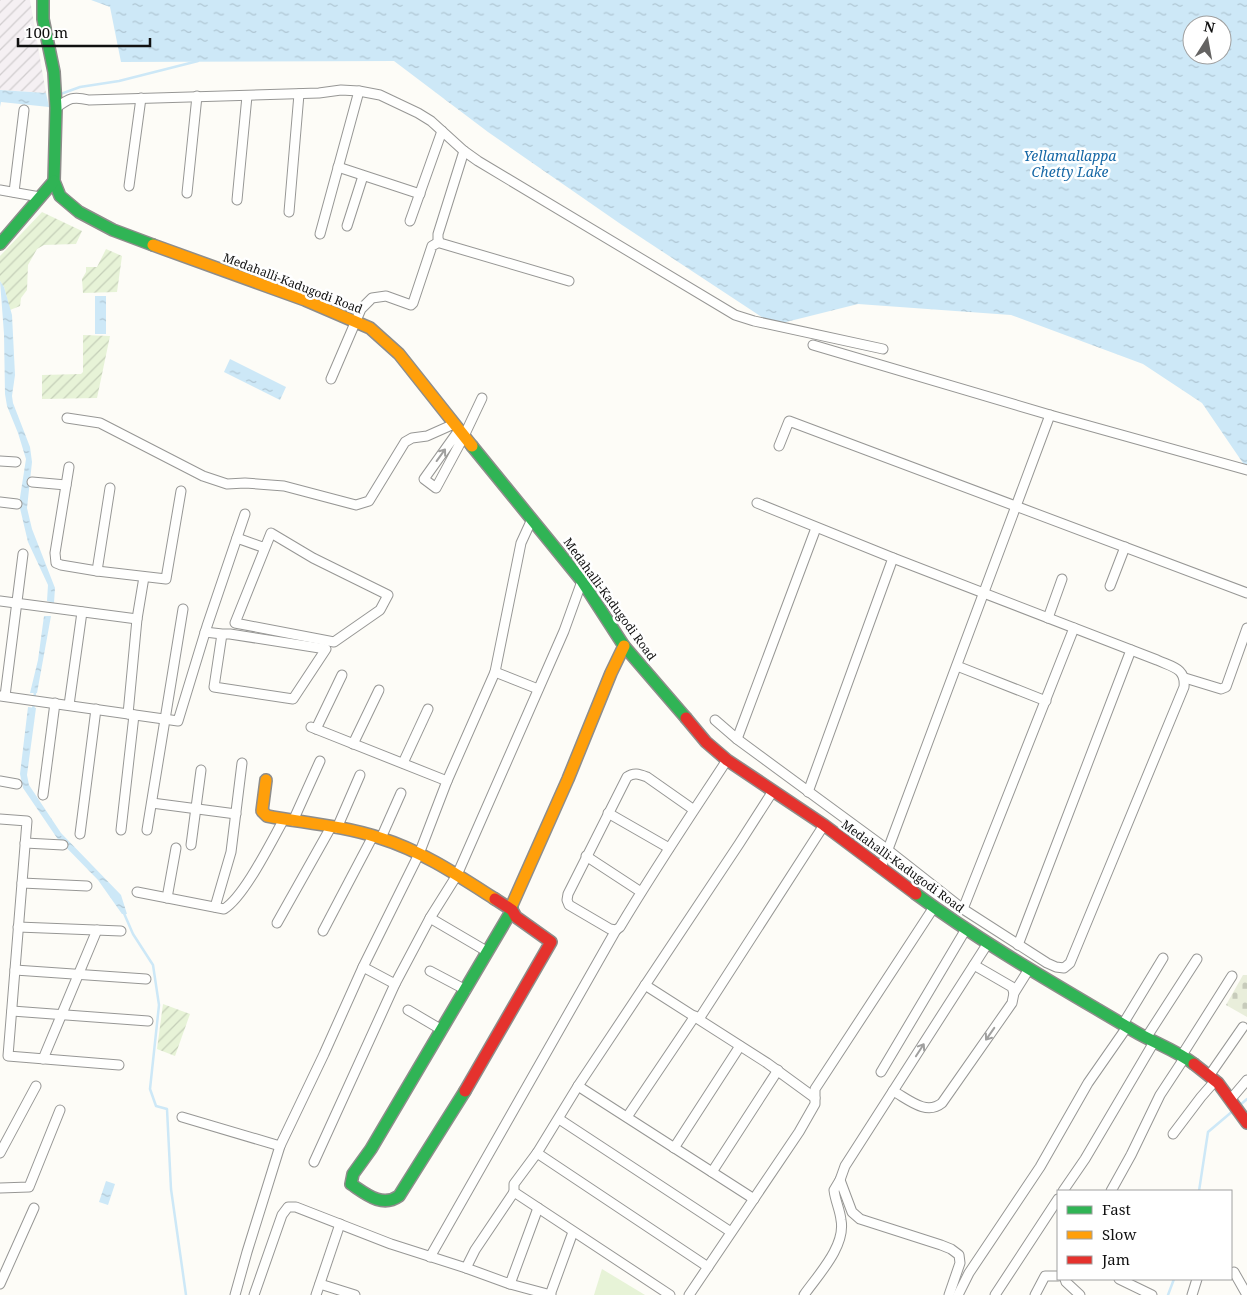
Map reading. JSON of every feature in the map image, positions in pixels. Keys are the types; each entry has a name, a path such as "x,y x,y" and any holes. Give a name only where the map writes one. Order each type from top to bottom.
{"street":[{"path":"0,244 54,181 56,105 54,72 43,19 43,0"},
{"path":"56,105 68,99 79,98 89,100 247,96 341,90 380,95 431,121 464,151 735,315 754,322 883,349"},
{"path":"320,234 359,91"},
{"path":"289,212 299,94"},
{"path":"186,193 197,96"},
{"path":"237,200 247,96"},
{"path":"129,186 141,98"},
{"path":"14,192 24,110"},
{"path":"410,221 442,131"},
{"path":"464,151 438,234 440,242 445,246 486,258 512,263 569,281"},
{"path":"338,167 420,194"},
{"path":"346,226 363,176"},
{"name":"Medahalli-Kadugodi Road","path":"54,181 60,196 79,212 113,230 305,300 370,328 399,354 515,501 582,581 624,646 706,742 727,760 824,825 966,929 1029,969 1150,1040 1183,1056 1212,1079 1247,1123"},
{"path":"0,190 40,197"},
{"path":"331,380 361,309 372,298 386,296 413,303 432,246 440,242"},
{"path":"813,345 1050,415 1247,470"},
{"path":"459,430 436,488 424,479 459,430 482,398"},
{"path":"881,868 1050,415"},
{"path":"67,418 100,423 203,476 227,484 245,483 284,486 356,506 369,501 405,442 412,438 459,430"},
{"path":"779,446 789,421 1247,593"},
{"path":"0,461 16,462"},
{"path":"69,467 55,553 56,563 97,571 166,580 181,491"},
{"path":"32,482 66,485"},
{"path":"97,571 110,488"},
{"path":"0,502 17,504"},
{"path":"715,720 737,739 888,850 963,909 1018,945 1056,967 1064,968 1070,962 1184,687 1185,678 1182,672 1131,650 816,528 757,503"},
{"path":"24,554 3,696 178,721 205,632 245,514"},
{"path":"235,1295 280,1146 363,966 419,854 447,780 495,672 521,543 532,519"},
{"path":"737,739 816,528"},
{"path":"271,533 313,558 388,595 380,610 334,642 235,623 265,548 271,533"},
{"path":"238,538 265,548"},
{"path":"1110,586 1125,547"},
{"path":"808,792 893,558"},
{"path":"121,830 137,619 144,577"},
{"path":"1048,618 1062,579"},
{"path":"314,1162 395,984 430,918 457,875 564,631 582,581"},
{"path":"0,601 137,619"},
{"path":"148,830 183,609"},
{"path":"69,706 82,612"},
{"path":"963,909 1074,628"},
{"path":"1185,678 1221,689 1226,687 1247,628"},
{"path":"205,632 230,634 326,649 293,699 214,687 222,634"},
{"path":"266,780 262,811 267,816 377,837 419,854 457,875 512,910 516,917 551,942 476,1073 399,1196 390,1202 384,1203 351,1184 353,1174 371,1149 512,910 512,903 568,779 611,673 624,646"},
{"path":"1018,945 1131,650"},
{"path":"957,666 1046,701"},
{"path":"495,672 538,689"},
{"path":"342,675 314,728 447,780"},
{"path":"353,744 379,690"},
{"path":"43,795 55,703"},
{"path":"403,763 428,708"},
{"path":"80,834 96,709"},
{"path":"430,1257 616,930 620,927 727,760"},
{"path":"136,892 224,909 240,893 289,820 320,761"},
{"path":"215,907 230,852 242,763"},
{"path":"191,845 201,770"},
{"path":"616,930 610,929 569,905 567,900 586,856 627,776 638,773 647,777 694,810"},
{"path":"277,923 334,828 360,775"},
{"path":"0,781 17,784"},
{"path":"466,1268 475,1250 514,1192 514,1184 537,1153 578,1086 740,844 773,791"},
{"path":"323,931 401,793"},
{"path":"152,803 236,814"},
{"path":"608,813 669,848"},
{"path":"0,819 27,821 8,1056 119,1065"},
{"path":"627,1117 697,1018 824,825"},
{"path":"25,843 63,845"},
{"path":"167,898 176,848"},
{"path":"586,856 641,892"},
{"path":"22,883 86,886"},
{"path":"689,1295 799,1132 815,1104 816,1089 934,907"},
{"path":"430,918 488,952"},
{"path":"18,927 121,931"},
{"path":"881,1072 966,929"},
{"path":"43,1059 97,930"},
{"path":"804,1295 839,1244 842,1221 834,1190 845,1166 988,943"},
{"path":"958,1295 969,1273 1040,1167 1163,958"},
{"path":"1064,1190 1085,1159 1197,959"},
{"path":"974,965 1012,987 1014,993"},
{"path":"363,966 395,984"},
{"path":"893,1090 924,1108 931,1109 942,1103 1012,1003 1014,993 1029,969"},
{"path":"15,970 146,978"},
{"path":"430,971 466,990"},
{"path":"1113,1190 1160,1095 1232,976"},
{"path":"645,985 778,1070 815,1098"},
{"path":"408,1010 442,1030"},
{"path":"12,1011 148,1021"},
{"path":"1173,1134 1201,1097 1243,1027"},
{"path":"674,1148 740,1046"},
{"path":"712,1172 778,1070"},
{"path":"1230,1100 1247,1080"},
{"path":"0,1153 36,1086"},
{"path":"578,1086 754,1199"},
{"path":"0,1188 29,1187 60,1110"},
{"path":"182,1117 280,1146"},
{"path":"559,1119 731,1232"},
{"path":"537,1153 708,1267"},
{"path":"840,1180 852,1212 860,1219 941,1245 952,1249 959,1255 960,1262 949,1295"},
{"path":"514,1192 670,1295"},
{"path":"995,1295 1057,1201"},
{"path":"254,1295 282,1215 288,1208 296,1207 390,1244 510,1284 551,1295 573,1232"},
{"path":"0,1284 34,1208"},
{"path":"510,1284 538,1208"},
{"path":"316,1295 340,1224"},
{"path":"1234,1272 1247,1295"},
{"path":"1035,1295 1045,1276 1057,1276"},
{"path":"1065,1280 1080,1295"},
{"path":"1121,1280 1152,1295"},
{"path":"1192,1295 1197,1280"},
{"path":"320,1284 355,1295"}],"shaded area":[{"path":"0,0 30,0 46,93 0,90"}],"green space":[{"path":"42,212 82,231 76,244 44,245 37,249 28,265 27,290 21,298 20,306 10,310 4,287 0,281 0,256"},
{"path":"106,249 122,256 117,292 83,293 82,279 86,272 86,267 97,267"},
{"path":"83,335 110,336 97,398 42,399 42,375 81,374 83,372"},
{"path":"1243,975 1247,975 1247,1017 1226,1005"},
{"path":"163,1004 190,1014 175,1056 157,1049"},
{"path":"602,1269 645,1295 594,1295"}],"water":[{"name":"Yellamallappa Chetty Lake","path":"91,0 1247,0 1247,469 1202,403 1143,364 1011,315 858,304 774,325 622,225 488,132 394,61 121,62 110,7"},
{"path":"0,90 46,93 49,107 1,102 0,107"},
{"path":"0,281 4,287 12,315 15,375 13,403 30,447 32,462 27,508 32,529 55,588 54,603 47,601 48,585 28,542 19,504 26,459 7,406 5,394 4,334"},
{"path":"95,296 106,296 106,334 95,334"},
{"path":"230,359 286,387 280,400 224,372"},
{"path":"44,616 51,616 37,693 30,693 38,660"},
{"path":"28,707 36,708 27,775 29,785 61,833 121,895 127,914 122,914 98,880 57,838 23,788 20,774"},
{"path":"106,1181 115,1184 108,1205 99,1202"}],"waterway":[{"path":"58,95 80,87 119,81 198,61"},
{"path":"33,711 35,692"},
{"path":"123,911 133,934 153,965 159,1005 150,1089 156,1106 167,1109 171,1189 186,1295"},
{"path":"1240,1105 1247,1099"},
{"path":"1199,1190 1208,1132 1234,1110"},
{"path":"1168,1295 1174,1280"}],"traffic: fast":[{"path":"43,0 43,19 54,72 56,108 54,181 60,196 79,212 113,230 153,245"},
{"path":"0,244 54,181"},
{"path":"472,446 582,581 624,646 686,718"},
{"path":"916,894 969,931 1023,965 1134,1031 1194,1064"},
{"path":"465,1091 399,1196 386,1201 380,1200 351,1184 353,1174 371,1149 512,910 512,905"}],"traffic: slow":[{"path":"153,245 305,300 370,328 399,354 472,446"},
{"path":"512,905 624,646"},
{"path":"266,780 262,811 267,816 352,830 396,843 440,865 495,899"}],"traffic: jam":[{"path":"686,718 706,742 727,760 824,825 916,894"},
{"path":"465,1091 551,942 516,917 512,910 495,899"},
{"path":"1194,1064 1218,1083 1247,1123"}]}
